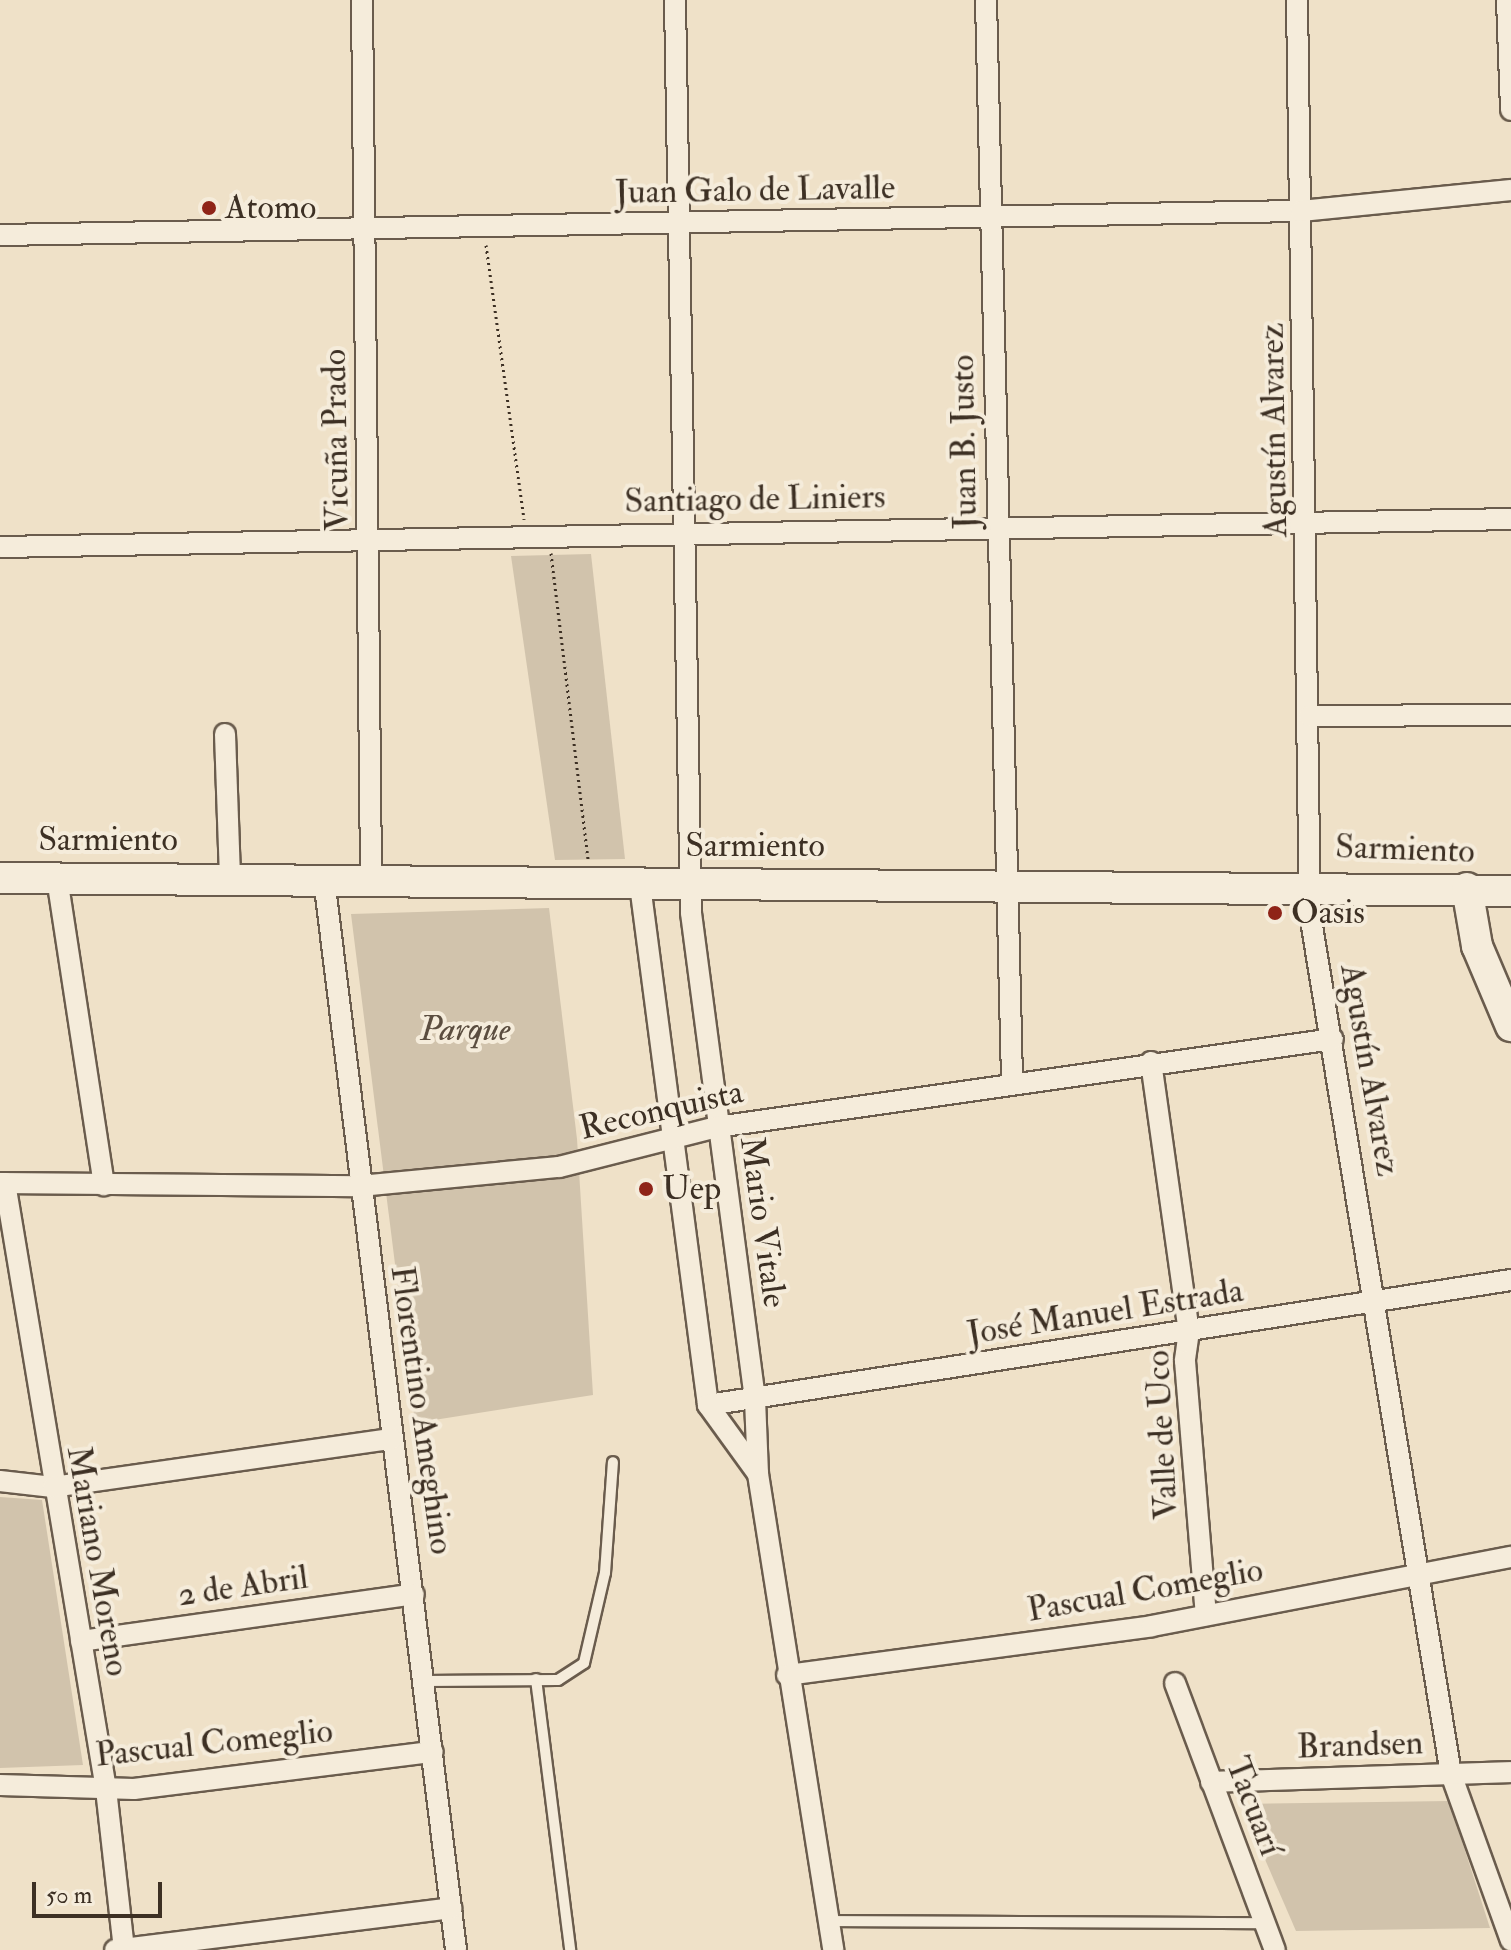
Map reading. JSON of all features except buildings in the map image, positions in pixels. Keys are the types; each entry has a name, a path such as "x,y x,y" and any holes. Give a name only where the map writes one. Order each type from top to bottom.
{"street":[{"name":"Vicuña Prado","path":"362,0 370,538 371,879"},
{"name":"Mario Vitale","path":"675,0 691,884 717,1127 755,1399 758,1474 787,1675 833,1950"},
{"name":"Juan B. Justo","path":"986,0 1012,1082"},
{"name":"Agustín Alvarez","path":"1297,0 1309,519 1308,885 1451,1774 1511,1941"},
{"path":"1507,0 1511,110"},
{"name":"Juan Galo de Lavalle","path":"0,235 1301,211 1511,190"},
{"name":"Santiago de Liniers","path":"0,547 1309,519 1511,519"},
{"path":"1309,716 1511,715"},
{"path":"225,734 230,878"},
{"name":"Sarmiento","path":"0,878 371,879 640,885 1308,885 1511,891"},
{"path":"57,878 104,1185"},
{"name":"Florentino Ameghino","path":"324,879 456,1950"},
{"name":"Mario Vitale","path":"640,885 708,1405 758,1474"},
{"path":"1467,888 1477,946 1511,1026"},
{"name":"Reconquista","path":"2,1183 360,1186 559,1167 717,1127 1151,1062 1333,1039"},
{"name":"Valle de Uco","path":"1151,1062 1189,1331 1185,1361 1206,1615"},
{"name":"Mariano Moreno","path":"2,1183 106,1789 124,1950"},
{"name":"José Manuel Estrada","path":"708,1405 1511,1280"},
{"path":"0,1481 53,1487 392,1439"},
{"name":"Pascual Comeglio","path":"787,1675 1206,1615 1511,1557"},
{"name":"2 de Abril","path":"81,1641 414,1594"},
{"name":"Tacuarí","path":"1175,1683 1275,1950"},
{"name":"Pascual Comeglio","path":"0,1785 106,1789 433,1752"},
{"name":"Brandsen","path":"1211,1782 1511,1772"},
{"path":"115,1950 451,1908"}],"lane":[{"path":"425,1681 558,1680 584,1663 605,1573 613,1462"},
{"path":"536,1679 570,1950"},
{"path":"828,1921 1264,1923"}],"path":[{"path":"484,227 527,534"},
{"path":"549,534 590,883"}],"green space":[{"path":"591,554 625,859 555,860 511,556"},
{"name":"Parque","path":"549,908 577,1139 593,1395 415,1423 351,914"},
{"path":"0,1497 42,1500 83,1765 0,1768"},
{"path":"1449,1801 1490,1928 1296,1931 1241,1804"}],"place":[{"name":"Atomo","path":"209,208"},
{"name":"Oasis","path":"1275,913"},
{"name":"Uep","path":"646,1189"}]}
